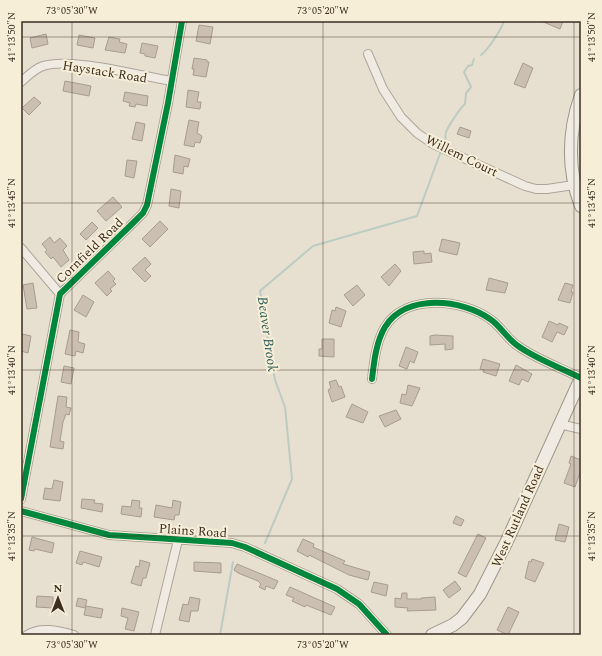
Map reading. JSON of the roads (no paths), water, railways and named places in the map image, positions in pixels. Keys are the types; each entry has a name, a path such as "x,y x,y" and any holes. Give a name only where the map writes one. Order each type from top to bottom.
{"main road":[{"path":"581,95 574,117 570,153 574,185 581,206"},
{"name":"West Rutland Road","path":"432,635 448,628 462,618 480,594 506,542 581,378"}],"street":[{"name":"Cornfield Road","path":"21,499 60,294 132,224 145,209 150,192 182,21"},
{"name":"Willem Court","path":"368,54 383,89 401,117 417,133 433,144 531,187 547,189 574,185"},
{"name":"Haystack Road","path":"21,82 33,71 42,66 63,63 171,81"},
{"path":"21,248 60,294"},
{"path":"372,379 378,343 385,327 391,320 409,308 434,303 457,305 484,315 491,319 511,341 523,350 581,378"},
{"path":"559,424 581,429"},
{"name":"Plains Road","path":"21,511 100,534 232,543 319,579 349,596 371,616 387,635"},
{"path":"155,635 178,540"},
{"path":"26,635 50,630 74,635"}],"waterway":[{"name":"Beaver Brook","path":"481,55 494,40 504,21"},
{"name":"Beaver Brook","path":"445,142 446,132 460,109 465,104 466,93 471,87 464,72 468,66 472,65 474,59"},
{"name":"Beaver Brook","path":"265,543 292,479 285,407 275,380 260,291 313,246 417,216 441,151"},
{"name":"Beaver Brook","path":"220,635 233,562"}]}
